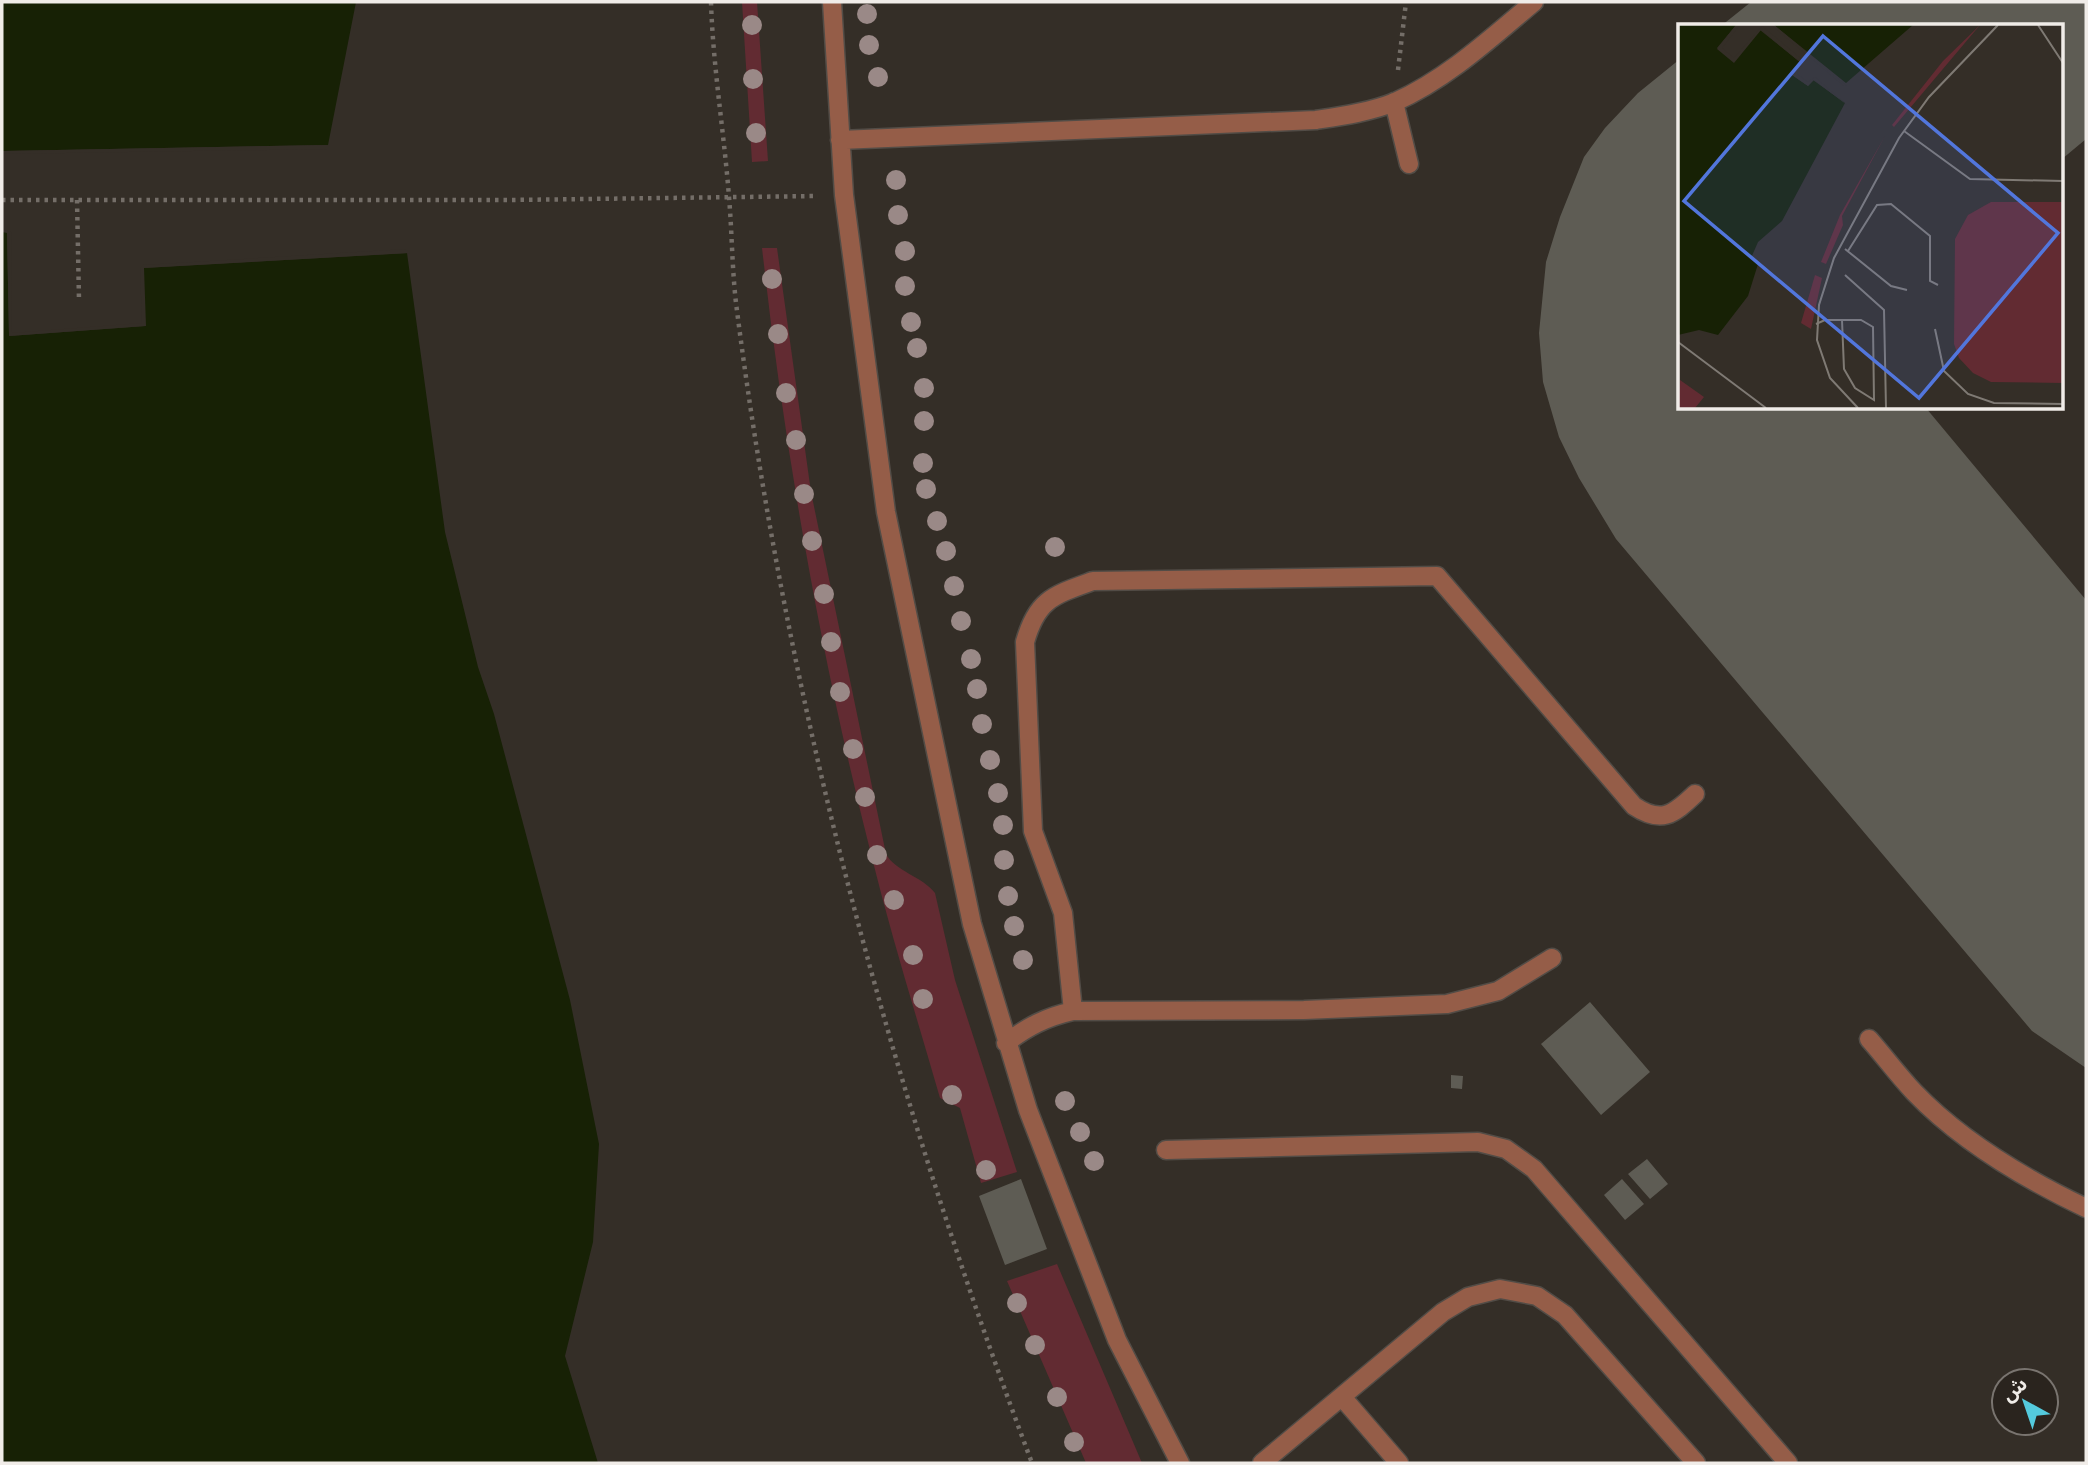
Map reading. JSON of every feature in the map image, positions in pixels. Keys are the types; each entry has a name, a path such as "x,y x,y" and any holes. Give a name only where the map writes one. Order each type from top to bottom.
{"street":[{"path":"832,2 844,195 886,512 972,924 1028,1110 1117,1339 1180,1463"},
{"path":"840,140 1316,120 1353,114 1394,102 1468,58 1534,2"},
{"path":"1394,102 1409,164"},
{"path":"1073,1011 1063,913 1033,831 1025,642 1039,608 1051,596 1093,581 1437,576 1634,806 1655,817 1668,814 1695,794"},
{"path":"1006,1043 1027,1027 1048,1017 1073,1011 1304,1010 1447,1004 1498,991 1552,958"},
{"path":"1869,1039 1915,1093 1960,1132 2012,1168 2086,1208"},
{"path":"1166,1150 1478,1142 1506,1149 1534,1169 1788,1463"},
{"path":"1262,1463 1443,1312 1468,1297 1500,1289 1537,1296 1565,1315 1696,1463"},
{"path":"1342,1397 1398,1463"}],"path":[{"path":"711,2 736,299 768,520 831,820 853,906 949,1232 1032,1463"},
{"path":"1394,102 1406,2"},
{"path":"2,200 844,195"},
{"path":"77,200 79,300"}],"shaded area":[{"path":"2,2 356,2 328,145 2,151"},
{"path":"742,2 757,2 768,161 752,162"},
{"path":"2,232 7,232 9,336 145,326 143,268 407,253 445,532 478,667 494,714 570,1000 599,1144 593,1242 565,1356 598,1463 2,1463"},
{"path":"762,248 777,248 811,492 886,854 896,865 935,893 955,980 1017,1172 981,1183 960,1108 940,1098 888,918 854,783 806,555"},
{"path":"1057,1264 1142,1463 1086,1463 1007,1281"}],"pier":[{"path":"328,145 328,149 2,154 2,151"},
{"path":"2,229 11,232 12,333 142,323 140,268 143,265 406,249 410,253 144,268 146,326 9,336 7,233 2,232"}],"building":[{"path":"1751,2 2086,2 2086,139 2064,157 2064,24 1724,24"},
{"path":"1678,61 1678,410 1928,410 2086,600 2086,1068 2032,1031 1616,539 1579,478 1559,437 1543,382 1539,333 1546,262 1560,217 1584,157 1605,128 1638,93"},
{"path":"1590,1002 1650,1072 1601,1115 1541,1044"},
{"path":"1451,1075 1463,1076 1462,1089 1451,1088"},
{"path":"1647,1159 1668,1184 1650,1199 1628,1174"},
{"path":"1021,1179 1047,1249 1005,1265 979,1196"},
{"path":"1622,1179 1644,1204 1625,1220 1604,1195"}]}
